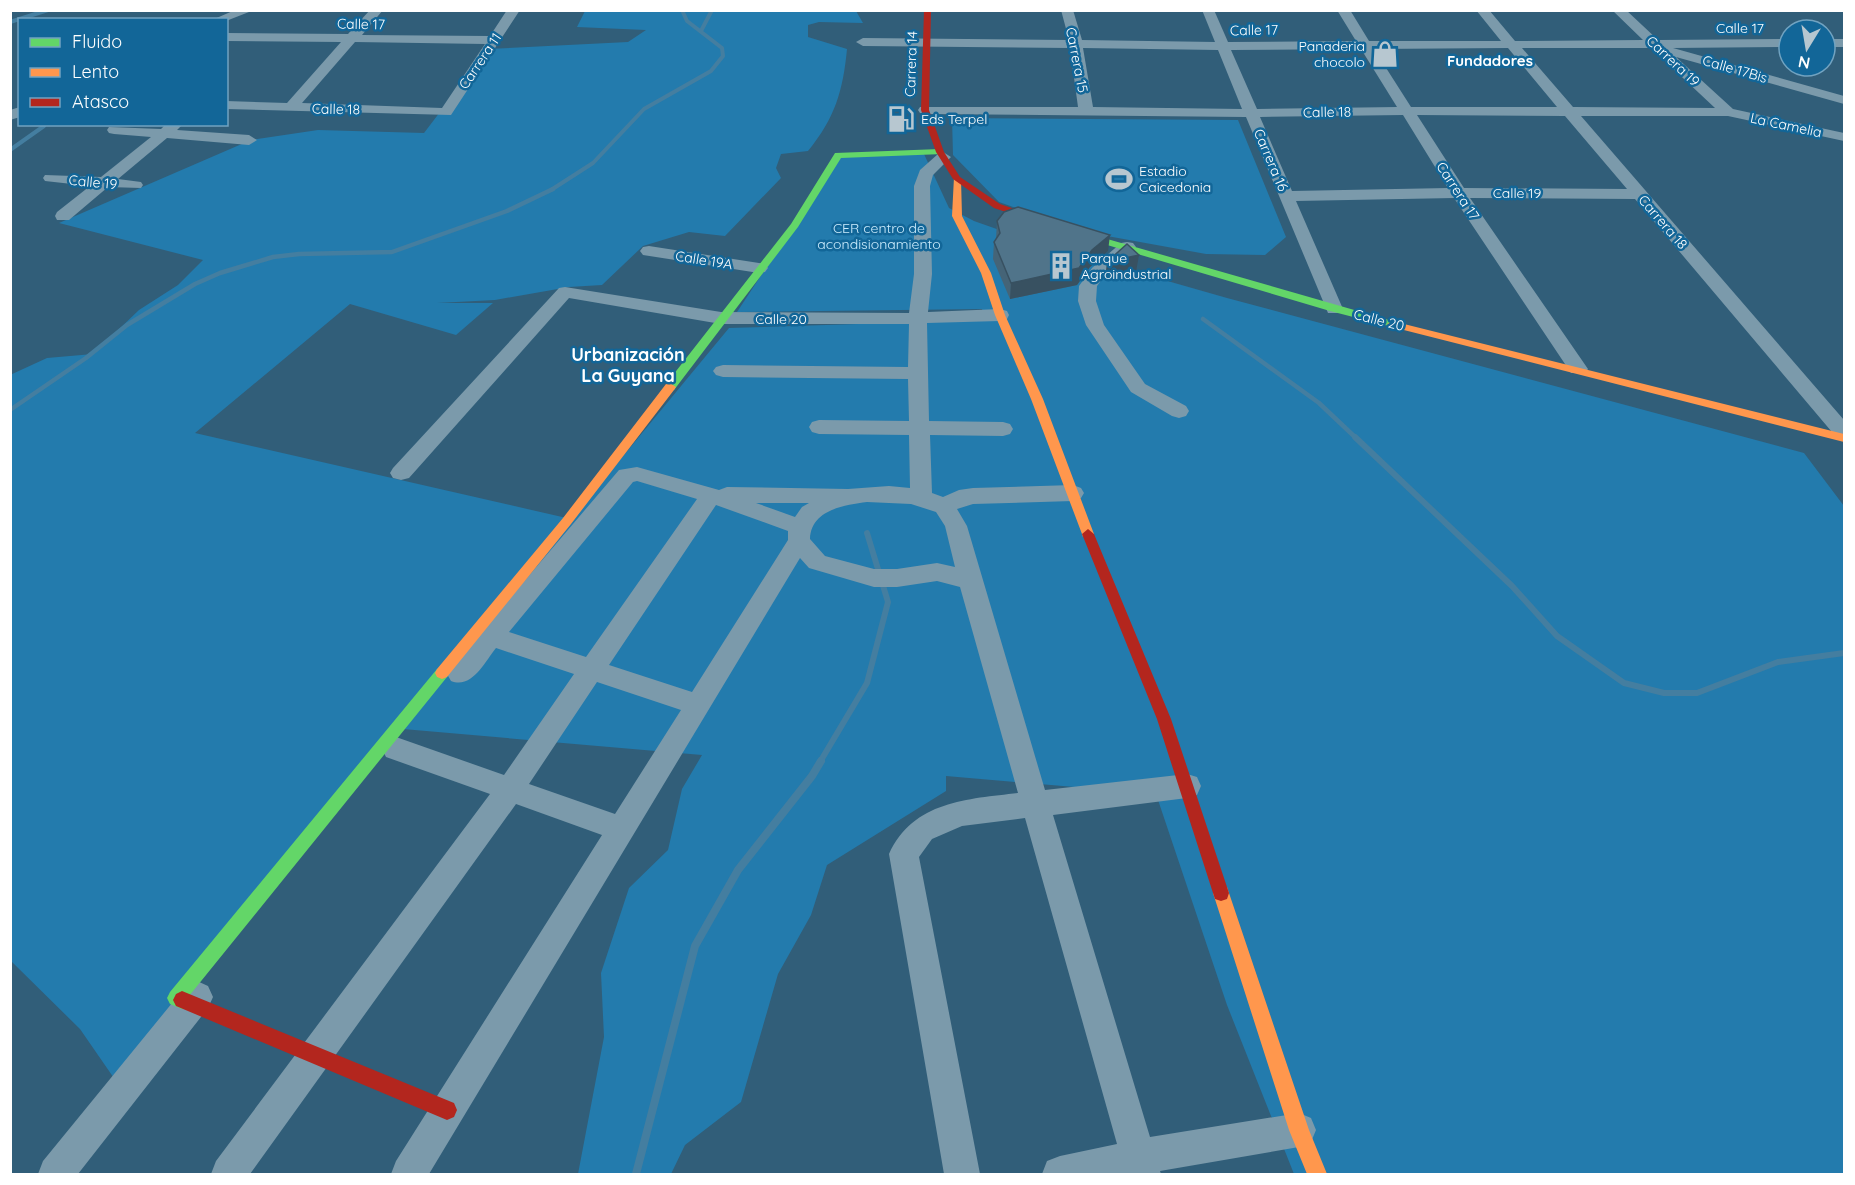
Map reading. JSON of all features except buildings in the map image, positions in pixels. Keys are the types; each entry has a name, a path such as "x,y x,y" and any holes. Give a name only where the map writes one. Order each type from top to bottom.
{"street":[{"path":"290,108 377,10"},
{"name":"Carrera 11","path":"446,112 514,10"},
{"name":"Carrera 14","path":"928,10 929,43 925,110 941,154"},
{"name":"Carrera 15","path":"1067,10 1076,43 1086,110"},
{"name":"Carrera 16","path":"1209,10 1334,309"},
{"name":"Carrera 17","path":"1343,10 1459,193 1578,369"},
{"name":"Carrera 18","path":"1482,10 1845,433"},
{"name":"Carrera 19","path":"1618,10 1728,112"},
{"path":"224,18 244,11"},
{"path":"228,25 244,11"},
{"name":"Calle 17","path":"228,37 495,40"},
{"name":"Calle 17","path":"862,42 1223,46 1364,44 1657,46 1777,43"},
{"name":"Calle 17Bis","path":"1657,46 1845,100"},
{"name":"Calle 18","path":"228,105 446,112"},
{"name":"Calle 18","path":"925,110 1251,113 1728,112"},
{"name":"La Camelia","path":"1728,112 1845,137"},
{"path":"114,130 171,129 249,140"},
{"path":"63,216 171,129"},
{"path":"447,1110 176,998 567,521 759,268 795,225 838,155 941,154"},
{"path":"941,154 926,173 922,186 923,274 918,319 918,428 933,502 956,526 1141,1166"},
{"name":"Calle 20","path":"941,154 957,179 997,206 1127,247 1334,309 1845,438"},
{"name":"Calle 19","path":"51,178 135,185"},
{"path":"957,179 957,216 986,273 1000,315 1037,399 1107,583 1164,719 1299,1130 1317,1174"},
{"name":"Calle 19","path":"1286,196 1459,193 1640,194"},
{"path":"1127,247 1093,279 1088,286 1087,301 1095,325 1138,388 1179,411"},
{"name":"Calle 19A","path":"649,251 759,268"},
{"name":"Calle 20","path":"402,473 565,292 721,318 918,319 1000,315"},
{"path":"723,371 918,373"},
{"path":"819,426 1003,429"},
{"path":"56,1174 396,749 493,637 627,475 637,474 711,495 800,534 817,562"},
{"path":"711,495 851,495 933,502 973,496 1073,493"},
{"path":"229,1174 510,789 711,495"},
{"path":"409,1174 700,705 812,513 831,500 851,495"},
{"path":"937,572 962,546"},
{"path":"782,568 817,562 874,578 897,578 937,572 970,580"},
{"path":"493,637 700,705"},
{"path":"396,749 622,828"},
{"path":"962,1174 904,854 922,830 959,813 1186,786"},
{"path":"1060,1174 1141,1166 1299,1130"}],"green space":[{"name":"CER centro de acondisionamiento","path":"585,11 856,11 863,23 819,22 808,25 808,37 847,49 843,78 836,103 825,127 808,151 781,154 776,168 781,178 725,236 689,232 643,246 602,285 569,287 495,300 437,303 493,303 456,335 350,304 195,433 571,519 729,328 985,320 982,309 737,312 839,157 924,154 949,208 974,221 1008,233 1227,298 1804,453 1844,506 1844,1174 1294,1174 1227,1005 1156,794 946,776 946,791 827,865 811,915 778,974 741,1102 685,1145 671,1174 578,1174 604,1037 601,973 629,888 668,850 682,789 702,755 403,729 118,1084 80,1029 11,961 10,375 47,358 93,354 139,310 178,285 203,260 59,223 251,140 318,130 424,133 488,49 628,42 646,30 577,27"},
{"name":"Estadio Caicedonia","path":"952,118 1238,120 1286,237 1265,255 1206,254 1085,232 999,202 953,155"}],"waterway":[{"path":"23,18 48,10"},
{"path":"551,190 593,163 644,109 711,71 723,56 722,48 687,21 682,10"},
{"path":"701,31 712,10"},
{"path":"10,22 18,19"},
{"path":"10,150 44,126"},
{"path":"10,410 86,358 127,325 195,284 220,273 273,257 299,254 392,252 507,211 551,190"},
{"path":"1203,319 1319,403 1356,438"},
{"path":"1355,437 1512,586 1557,636 1624,683 1664,693 1697,693 1778,662 1844,653"},
{"path":"820,762 867,683 888,602 867,533"},
{"path":"636,1174 695,946 738,870 812,776 821,761"}],"traffic: fast":[{"path":"670,387 795,225 838,155 940,152"},
{"path":"1073,232 1392,324"},
{"path":"182,1000 176,998 442,673"}],"traffic: slow":[{"path":"957,179 957,216 986,273 1000,315 1037,399 1088,534"},
{"path":"1392,324 1844,438"},
{"path":"442,673 567,521 670,387"},
{"path":"1221,893 1299,1130 1317,1174"}],"traffic: jam":[{"path":"928,10 925,110 940,152 957,179 997,206 1073,232"},
{"path":"1088,534 1164,719 1221,893"},
{"path":"182,1000 447,1110"}],"place":[{"name":"Panaderia chocolo","path":"1385,54"},
{"name":"Eds Terpel","path":"901,119"},
{"name":"Estadio Caicedonia","path":"1119,179"},
{"name":"Parque Agroindustrial","path":"1061,266"}],"district":[{"name":"Fundadores","path":"1490,61"},
{"name":"Urbanización La Guyana","path":"628,365"}]}
